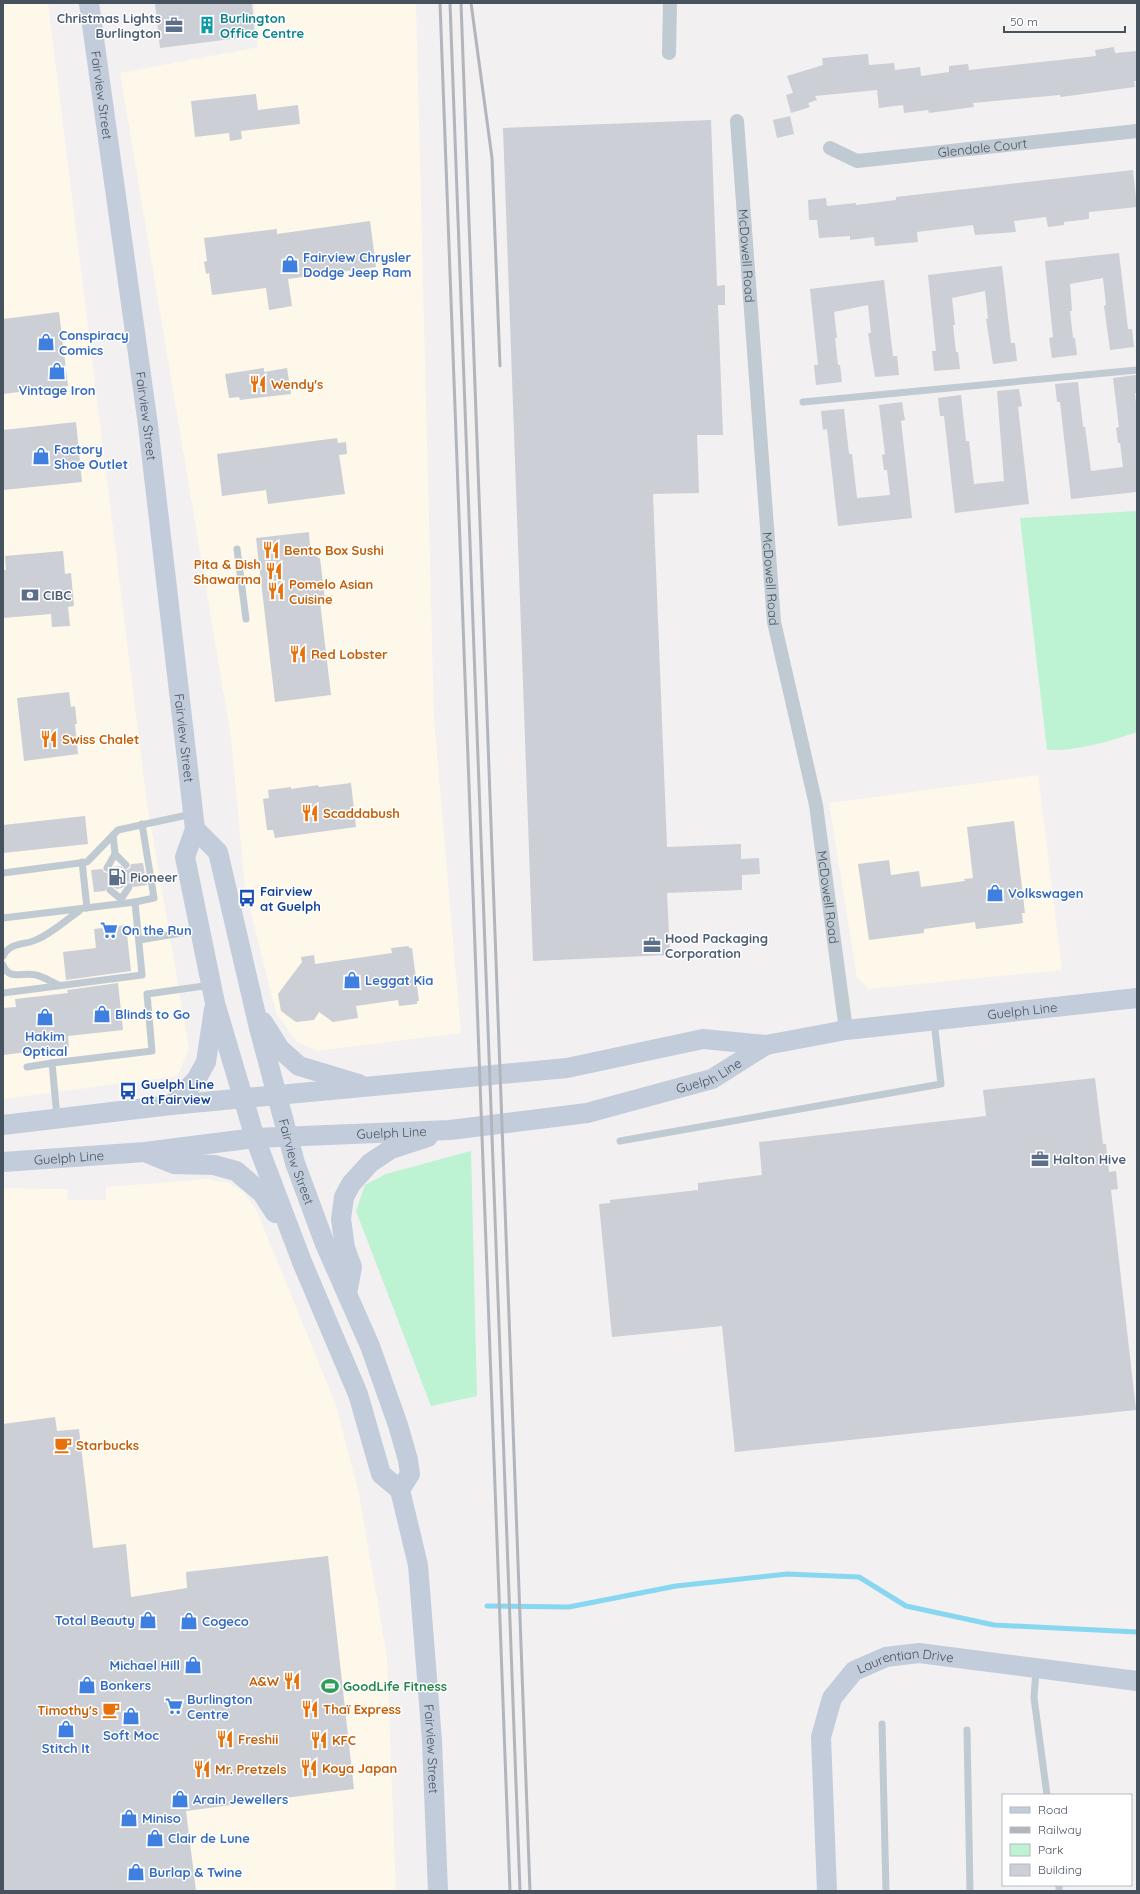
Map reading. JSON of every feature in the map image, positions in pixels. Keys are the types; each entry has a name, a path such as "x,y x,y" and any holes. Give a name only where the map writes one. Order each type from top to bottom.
{"main road":[{"name":"Fairview Street","path":"89,3 148,425 194,822 185,857 213,994 255,1138 287,1225 358,1394 381,1474 400,1490 418,1565 432,1741 438,1891"},
{"name":"Fairview Street","path":"194,822 218,852 253,1004 276,1096 295,1163 325,1244 370,1346 398,1425 408,1460 410,1474 400,1490"},
{"path":"171,1105 196,1080 206,1062 213,994"},
{"name":"Guelph Line","path":"3,1125 171,1105 567,1068 703,1039 766,1045 846,1030 1137,998"},
{"path":"253,1004 267,1031 280,1049 299,1066 367,1086"},
{"name":"Guelph Line","path":"3,1162 145,1152 255,1138 450,1130 587,1113 712,1079 766,1045"},
{"path":"347,1293 352,1267 346,1248 341,1219 342,1201 351,1184 370,1163 391,1149 450,1130"},
{"path":"145,1152 174,1164 214,1165 236,1171 262,1193 273,1210 287,1225"},
{"name":"Laurentian Drive","path":"827,1891 821,1737 832,1698 854,1670 886,1657 919,1653 1137,1681"}],"street":[{"path":"669,53 670,3"},
{"name":"McDowell Road","path":"737,121 774,622 816,805 846,1030"},
{"name":"Glendale Court","path":"830,148 857,161 1137,131"}],"lane":[{"path":"803,402 1137,370"},
{"path":"237,549 246,619"},
{"path":"3,873 87,862 118,830 142,824 194,822"},
{"path":"3,918 84,909 121,901 135,902 154,898 142,824"},
{"path":"114,835 116,854 126,865"},
{"path":"107,868 116,854"},
{"path":"82,862 84,909"},
{"path":"121,901 129,887"},
{"path":"110,890 121,901"},
{"path":"3,993 142,975 135,902"},
{"path":"3,956 6,950 14,944 37,940 84,909"},
{"path":"139,940 200,930"},
{"path":"3,965 5,971 13,975 35,974 60,986"},
{"path":"27,1067 152,1051 147,994 213,994"},
{"path":"620,1142 941,1084 934,1021"},
{"path":"52,1063 57,1119"},
{"path":"1036,1668 1034,1698 1047,1794"},
{"path":"882,1724 886,1891"},
{"path":"967,1730 970,1891"}],"shaded area":[{"path":"3,3 48,3 147,803 189,1048 178,1076 3,1099"},
{"path":"254,3 416,3 434,719 461,1033 317,1051 297,1042 276,1013 245,889 231,737 120,73 258,47"},
{"path":"1038,775 1062,970 869,989 857,978 829,803"},
{"path":"208,1179 229,1183 243,1192 256,1209 336,1405 359,1494 387,1657 396,1891 3,1891 3,1188 68,1189 67,1200 106,1200 106,1187"}],"green space":[{"path":"1137,511 1137,732 1093,745 1070,749 1047,750 1020,518"},
{"path":"471,1151 477,1396 431,1406 356,1211 365,1185 386,1174"}],"building":[{"name":"Burlington Office Centre","path":"252,3 255,36 160,48 155,4"},
{"path":"1114,47 1115,53 1137,51 1137,81 1134,81 1135,87 1061,97 1060,95 973,103 974,107 929,113 928,110 904,113 903,105 879,108 877,90 815,96 817,100 808,103 810,107 791,113 786,95 793,93 787,76 823,65 822,58 868,54 869,65 894,63 895,70 920,67 921,76 949,72 949,66 968,64 969,70 1096,56 1095,50"},
{"path":"256,94 258,110 298,105 300,124 241,131 242,139 230,141 229,133 195,137 191,101"},
{"path":"790,116 794,134 777,138 773,120"},
{"path":"711,120 717,286 725,285 725,305 718,305 723,435 697,435 699,493 653,494 667,847 741,844 741,859 759,858 760,874 742,875 742,890 667,893 670,955 533,961 503,128"},
{"path":"1133,170 1137,207 1089,212 1089,219 1064,222 1064,225 1048,227 1046,217 1014,221 1016,232 975,235 973,225 917,232 918,242 875,246 874,237 850,240 850,236 819,238 817,220 809,220 808,200 826,198 827,206 856,203 856,205 896,200 896,197"},
{"name":"Fairview Chrysler Dodge Jeep Ram","path":"370,221 376,267 288,279 292,306 269,310 266,288 212,295 209,273 206,274 204,262 207,261 204,238 277,229 277,234"},
{"path":"1119,253 1128,329 1132,329 1134,347 1110,350 1104,306 1106,305 1103,278 1070,284 1072,311 1070,311 1073,338 1075,338 1077,355 1052,358 1049,338 1053,337 1045,261"},
{"path":"1002,266 1011,343 1015,343 1017,361 993,364 986,319 988,319 985,291 952,298 956,352 958,352 960,369 934,371 932,351 936,351 928,275"},
{"path":"884,280 893,356 897,356 899,375 875,377 868,333 871,333 868,305 834,312 838,365 840,365 842,382 816,385 814,365 818,365 810,289"},
{"path":"59,312 68,386 3,394 3,319"},
{"name":"Wendy's","path":"264,368 264,372 287,368 291,394 240,400 239,397 229,398 225,374"},
{"path":"1136,375 1137,492 1071,499 1060,402 1057,402 1055,384 1078,382 1083,427 1085,427 1091,471 1123,467 1120,443 1118,443 1116,428 1119,427 1113,378"},
{"path":"1019,389 1022,406 1018,407 1029,504 955,513 944,416 940,416 938,398 961,395 966,441 969,441 974,484 1004,481 997,391"},
{"path":"902,402 905,420 901,421 912,518 838,526 827,429 823,430 821,411 844,409 849,454 852,454 857,498 890,495 887,470 884,470 882,455 885,454 879,405"},
{"name":"Factory Shoe Outlet","path":"76,422 82,482 3,490 3,430"},
{"path":"337,438 338,443 346,442 347,454 339,455 345,494 268,504 266,490 222,496 217,454"},
{"path":"309,532 310,548 316,548 318,558 320,558 325,601 320,602 331,695 275,702 256,538"},
{"path":"63,551 65,574 71,573 74,606 68,607 70,626 52,627 51,614 3,618 3,570 6,570 5,556"},
{"name":"Swiss Chalet","path":"69,692 71,707 75,706 78,754 24,761 17,698"},
{"name":"Scaddabush","path":"351,783 356,827 275,838 273,830 267,830 263,799 269,798 268,790 291,787 291,789 318,785 319,787"},
{"path":"85,816 88,844 3,853 3,825"},
{"path":"1014,821 1025,913 1022,913 1023,923 976,929 975,922 924,929 924,933 869,940 858,864 889,860 891,875 919,871 921,887 965,881 964,879 973,878 967,827"},
{"path":"143,863 147,885 134,887 129,882 122,888 117,889 109,885 105,891 94,892 91,870 102,869 107,873 113,867 120,866 127,870 130,868 131,864"},
{"path":"126,925 131,971 66,980 63,952 96,948 94,929"},
{"name":"Leggat Kia","path":"409,946 409,948 412,948 419,1001 417,1001 417,1004 399,1006 398,1000 356,1006 358,1018 333,1022 319,1012 314,1020 296,1022 281,1011 278,994 302,962 301,957 314,955 315,964 392,953 391,948"},
{"path":"118,983 123,1030 68,1036 69,1047 3,1055 3,1008 16,1007 15,999 68,993 67,990"},
{"path":"1095,1078 1103,1144 1106,1144 1109,1172 1116,1171 1118,1189 1111,1190 1136,1410 735,1452 722,1326 612,1337 599,1204 610,1203 610,1200 698,1190 698,1183 762,1175 759,1142 986,1116 983,1090"},
{"name":"Burlington Centre","path":"55,1417 57,1431 79,1429 93,1548 126,1544 131,1597 187,1588 186,1572 328,1556 354,1789 186,1811 196,1891 3,1891 3,1424"}],"waterway":[{"path":"487,1606 569,1607 676,1586 787,1574 859,1577 906,1606 994,1625 1137,1632"}],"railway":[{"path":"440,3 510,1891"},
{"path":"450,3 520,1891"},
{"path":"461,3 530,1891"},
{"path":"471,3 492,158 500,366"}],"place":[{"name":"Christmas Lights Burlington","path":"174,25"},
{"name":"Burlington Office Centre","path":"207,25"},
{"name":"Fairview Chrysler Dodge Jeep Ram","path":"290,264"},
{"name":"Conspiracy Comics","path":"46,342"},
{"name":"Vintage Iron","path":"57,371"},
{"name":"Wendy's","path":"258,384"},
{"name":"Factory Shoe Outlet","path":"41,456"},
{"name":"Bento Box Sushi","path":"271,550"},
{"name":"Pita & Dish Shawarma","path":"274,571"},
{"name":"Pomelo Asian Cuisine","path":"276,591"},
{"name":"CIBC","path":"30,595"},
{"name":"Red Lobster","path":"298,654"},
{"name":"Swiss Chalet","path":"49,739"},
{"name":"Scaddabush","path":"310,813"},
{"name":"Pioneer","path":"117,877"},
{"name":"Volkswagen","path":"995,893"},
{"name":"Fairview at Guelph","path":"247,898"},
{"name":"On the Run","path":"109,930"},
{"name":"Hood Packaging Corporation","path":"652,945"},
{"name":"Leggat Kia","path":"352,980"},
{"name":"Blinds to Go","path":"102,1014"},
{"name":"Hakim Optical","path":"45,1017"},
{"name":"Guelph Line at Fairview","path":"128,1091"},
{"name":"Halton Hive","path":"1040,1159"},
{"name":"Starbucks","path":"63,1445"},
{"name":"Total Beauty","path":"148,1620"},
{"name":"Cogeco","path":"189,1621"},
{"name":"Michael Hill","path":"193,1665"},
{"name":"A&W","path":"292,1681"},
{"name":"Bonkers","path":"87,1685"},
{"name":"GoodLife Fitness","path":"330,1686"},
{"name":"Burlington Centre","path":"174,1706"},
{"name":"Thaï Express","path":"310,1709"},
{"name":"Timothy's","path":"111,1710"},
{"name":"Soft Moc","path":"131,1716"},
{"name":"Stitch It","path":"66,1729"},
{"name":"Freshii","path":"225,1739"},
{"name":"KFC","path":"319,1740"},
{"name":"Koya Japan","path":"309,1768"},
{"name":"Mr. Pretzels","path":"202,1769"},
{"name":"Arain Jewellers","path":"180,1799"},
{"name":"Miniso","path":"129,1818"},
{"name":"Clair de Lune","path":"155,1838"},
{"name":"Burlap & Twine","path":"136,1872"}]}
